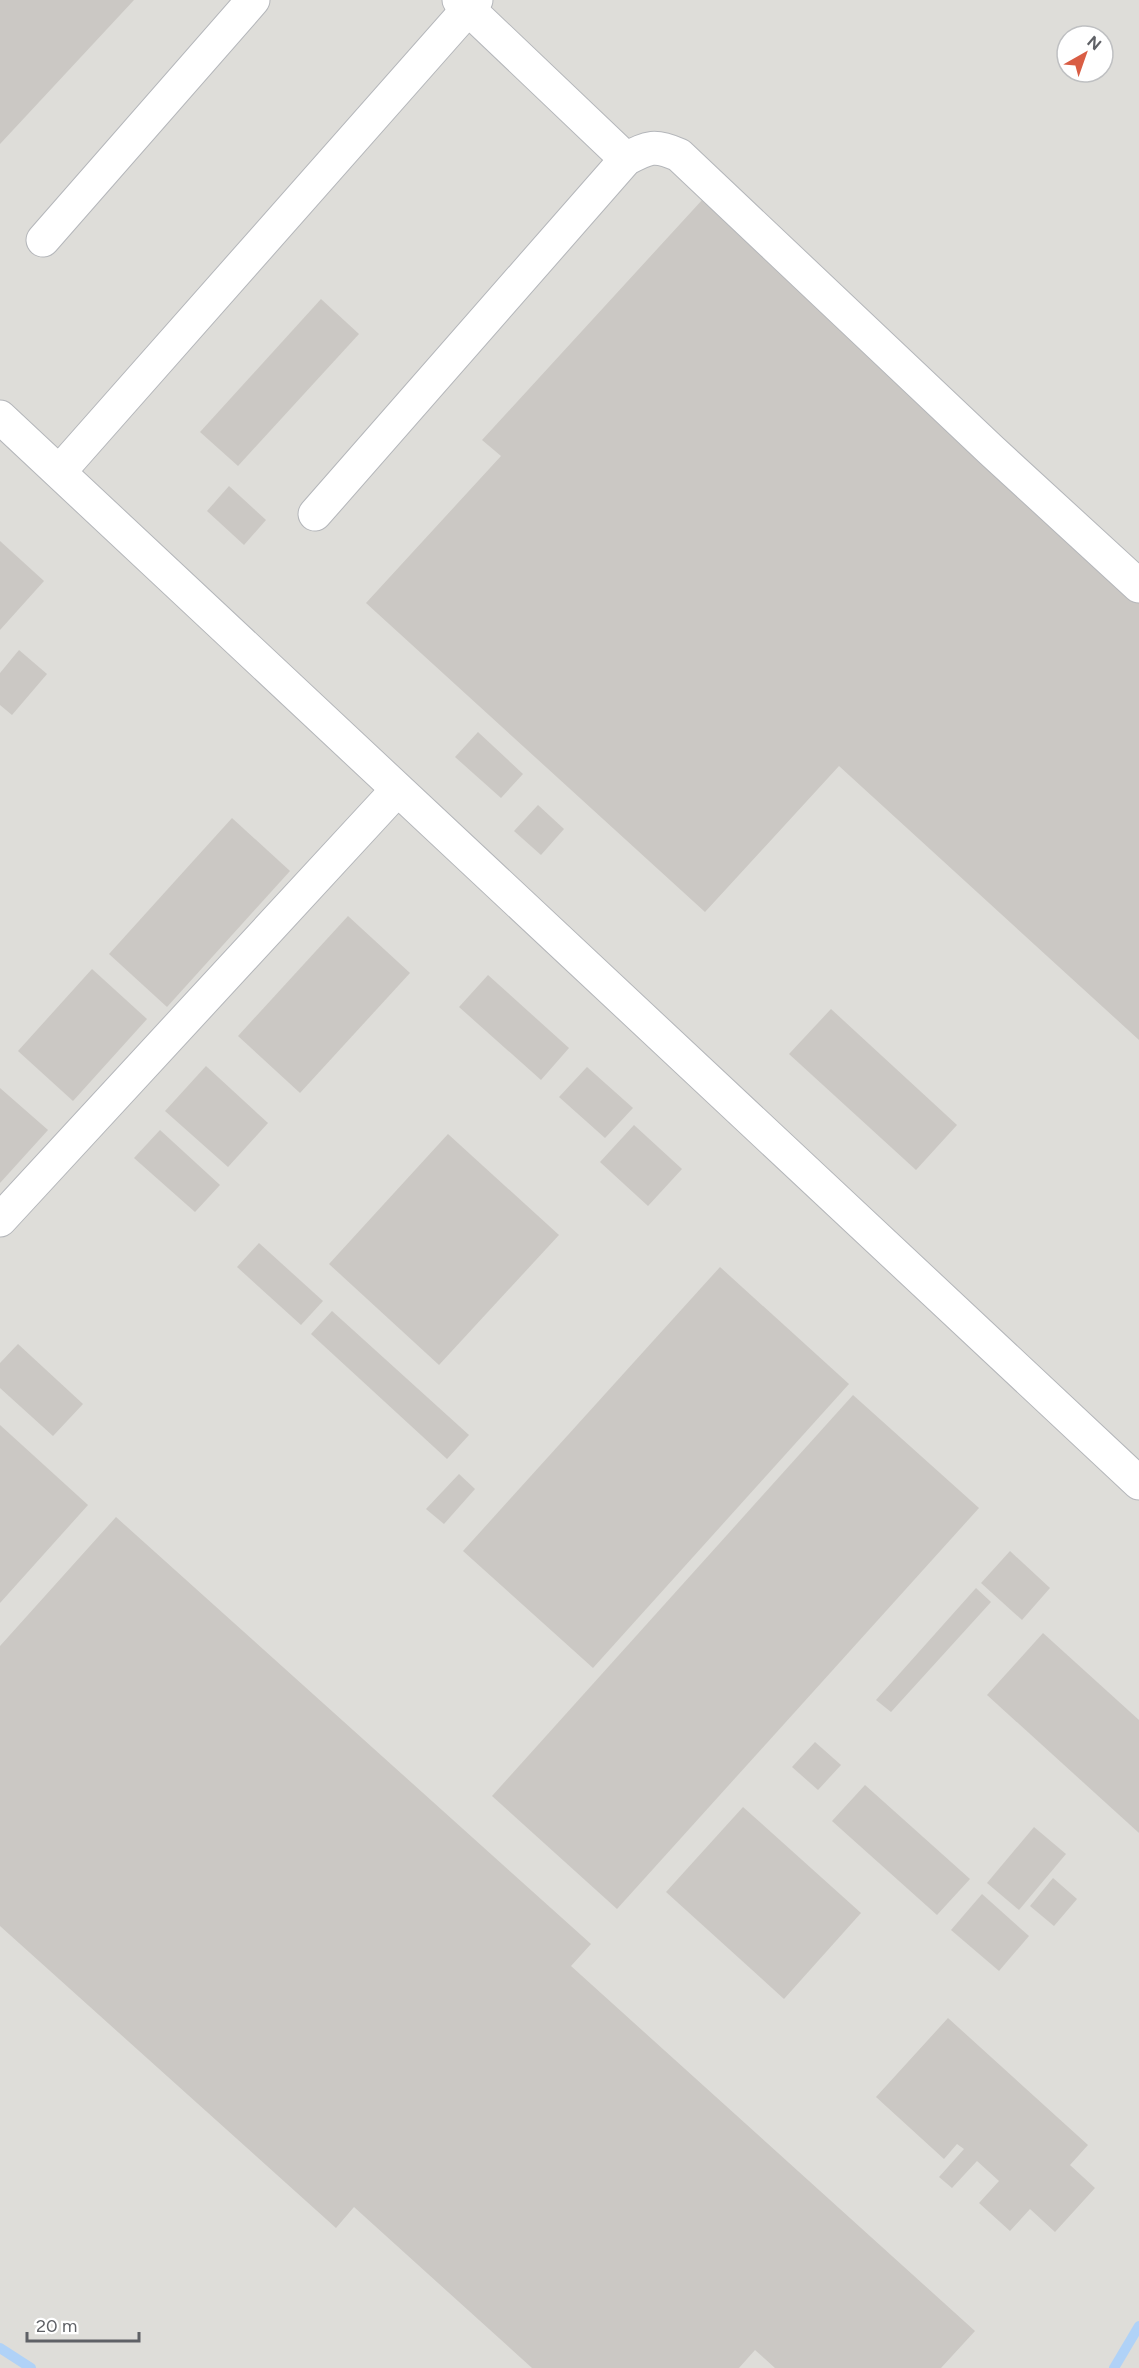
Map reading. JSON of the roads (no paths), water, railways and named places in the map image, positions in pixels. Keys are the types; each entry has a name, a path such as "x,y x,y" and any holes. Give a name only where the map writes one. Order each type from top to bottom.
{"street":[{"path":"43,240 253,0"},
{"path":"60,471 468,3 626,159"},
{"path":"315,514 626,159 646,148 661,146 679,155 983,443 1139,586"},
{"path":"0,417 1139,1483"},
{"path":"0,1220 397,790"}],"waterway":[{"path":"1114,2368 1139,2326"},
{"path":"0,2348 31,2368"}]}
